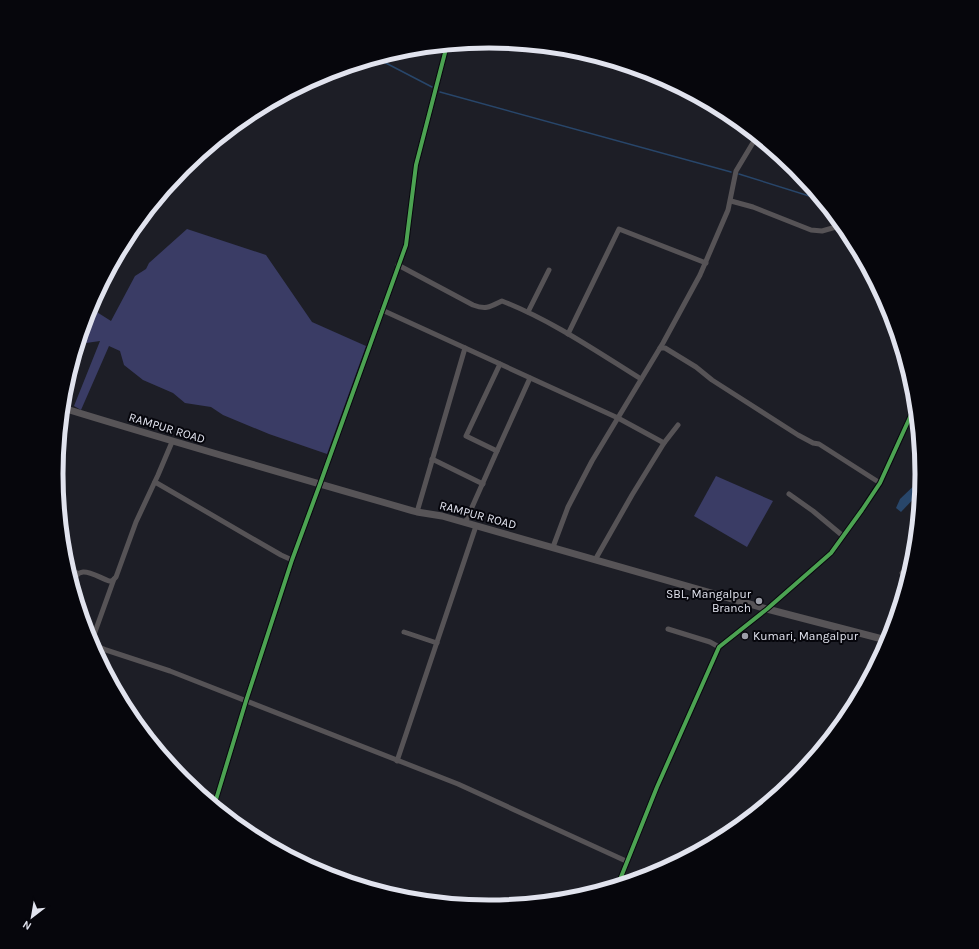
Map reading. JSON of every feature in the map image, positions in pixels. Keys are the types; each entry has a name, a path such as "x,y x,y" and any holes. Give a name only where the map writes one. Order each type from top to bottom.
{"main road":[{"name":"RAMPUR ROAD","path":"68,410 172,442 417,512 442,516 767,609 883,639"}],"street":[{"path":"215,801 292,560 406,245 416,165 446,51"},
{"path":"553,548 568,507 592,461 660,348 706,263 731,201 736,171 754,140"},
{"path":"731,201 753,207 811,230 822,231 836,227"},
{"path":"568,334 619,229 706,263"},
{"path":"398,265 477,307 486,308 502,301 528,312 568,334 641,379"},
{"path":"528,312 549,270"},
{"path":"382,310 618,418 664,443"},
{"path":"417,512 465,348"},
{"path":"660,348 665,348 696,367 712,380 798,435 813,443 819,444 880,483"},
{"path":"497,451 466,436 500,364"},
{"path":"465,523 530,378"},
{"path":"619,880 657,787 719,647 767,609 831,553 880,483 911,414"},
{"path":"595,560 632,495 664,443 678,425"},
{"path":"94,635 136,522 172,442"},
{"path":"432,459 483,484"},
{"path":"155,482 292,560"},
{"path":"789,494 813,511 843,536"},
{"path":"397,761 476,526"},
{"path":"77,573 84,571 109,581 114,579"},
{"path":"668,629 710,642 719,647"},
{"path":"404,632 437,643"},
{"path":"99,647 170,671 472,790 626,861"},
{"path":"209,796 216,798"}],"shaded area":[{"path":"187,229 266,255 312,322 366,346 327,454 269,434 223,415 211,407 185,403 173,393 143,380 124,365 120,351 109,346 81,410 74,406 100,341 85,342 95,311 111,321 135,276 146,269 149,263"},
{"path":"716,476 773,501 747,547 694,516"},
{"path":"916,484 915,497 901,512 896,508 900,499"}],"waterway":[{"path":"384,62 432,87"},
{"path":"440,92 731,172"},
{"path":"739,174 814,197"}],"cycle path":[{"path":"215,801 292,560 406,245 416,165 446,51"},
{"path":"620,880 657,787 719,647 767,609 831,553 880,483 911,414"}],"place":[{"name":"SBL, Mangalpur Branch","path":"759,601"},
{"name":"Kumari, Mangalpur","path":"745,636"}]}
